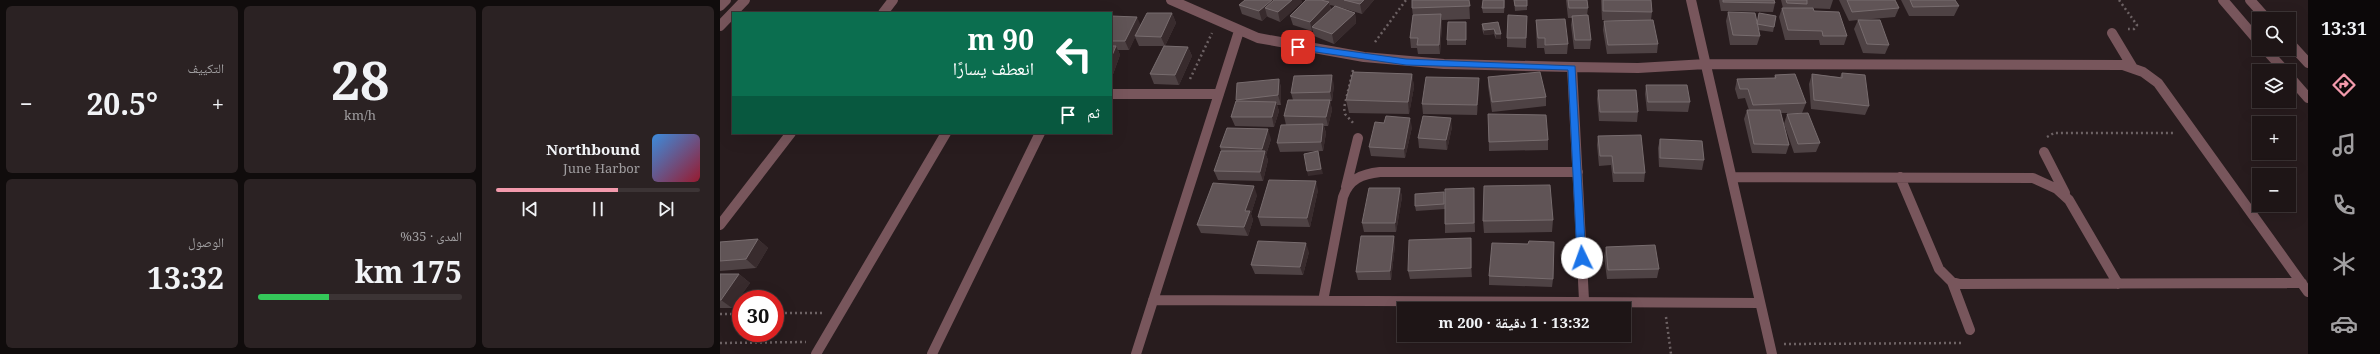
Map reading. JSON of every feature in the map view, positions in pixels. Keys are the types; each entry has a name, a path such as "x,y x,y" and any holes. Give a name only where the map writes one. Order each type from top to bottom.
{"street":[{"path":"720,6 726,0"},
{"path":"733,12 745,0"},
{"path":"884,12 893,0"},
{"path":"1171,0 1196,10 1239,31 1278,43 1360,57 1444,64 1572,68 1638,68 1706,64 2114,64 2133,68 2158,83 2305,287"},
{"path":"1691,0 1771,349"},
{"path":"2223,0 2252,34"},
{"path":"2250,0 2261,12"},
{"path":"721,24 732,13"},
{"path":"1136,354 1239,31"},
{"path":"2112,33 2133,68"},
{"path":"2296,50 2308,63"},
{"path":"2272,56 2279,64"},
{"path":"1572,68 1584,300"},
{"path":"2296,84 2308,98"},
{"path":"1112,94 1219,94"},
{"path":"720,225 790,134"},
{"path":"816,354 945,134"},
{"path":"932,354 1040,134"},
{"path":"1324,301 1345,189 1358,138"},
{"path":"2044,152 2069,200 2118,284"},
{"path":"1345,189 1359,176 1374,172 1578,172"},
{"path":"1732,177 2033,178 2058,189 2069,200"},
{"path":"1900,177 1939,269 1952,282 1970,330"},
{"path":"1952,282 1960,284 2118,284 2305,287"},
{"path":"1153,300 1584,300 1760,303"}],"path":[{"path":"1358,138 1356,126 1345,114 1344,108 1360,57 1406,0"},
{"path":"2112,33 2112,29 2134,29 2137,25 2120,0"},
{"path":"1183,94 1217,21"},
{"path":"2044,152 2046,138 2054,133 2194,133"},
{"path":"1664,302 1671,354"},
{"path":"784,313 840,312"},
{"path":"720,314 732,314"},
{"path":"1771,349 1957,344 1968,340 1970,330"},
{"path":"720,342 823,342"}],"building":[{"path":"1245,0 1272,0 1259,11 1239,5"},
{"path":"1274,0 1292,0 1278,12 1265,8"},
{"path":"1306,0 1321,0 1329,2 1310,22 1290,16"},
{"path":"1344,0 1364,0 1360,4"},
{"path":"1412,0 1469,0 1470,6 1412,8"},
{"path":"1483,0 1504,0 1504,8 1482,8"},
{"path":"1514,0 1527,0 1527,6 1515,6"},
{"path":"1568,0 1587,0 1588,8 1569,8"},
{"path":"1603,0 1651,0 1652,12 1603,11"},
{"path":"1723,0 1774,0 1775,3 1723,2"},
{"path":"1786,0 1807,0 1807,4 1787,3"},
{"path":"1847,0 1895,0 1899,8 1852,12"},
{"path":"1910,0 1955,0 1959,6 1913,7"},
{"path":"1335,6 1355,13 1332,34 1312,27"},
{"path":"1782,8 1813,8 1814,11 1839,12 1847,36 1823,36 1822,31 1788,30"},
{"path":"1728,12 1755,13 1760,36 1733,35"},
{"path":"1147,13 1172,13 1161,37 1135,36"},
{"path":"1759,13 1776,16 1774,27 1757,24"},
{"path":"1441,14 1439,45 1417,45 1418,38 1410,38 1413,15"},
{"path":"1508,15 1527,16 1526,38 1507,38"},
{"path":"1588,15 1591,40 1575,40 1572,16"},
{"path":"1112,16 1137,17 1125,41 1112,41"},
{"path":"1565,19 1568,44 1545,45 1545,38 1538,38 1536,20"},
{"path":"1653,20 1658,44 1608,45 1604,21"},
{"path":"1858,20 1880,20 1889,45 1867,44"},
{"path":"1448,22 1466,22 1466,40 1447,40"},
{"path":"1498,22 1501,34 1496,34 1494,29 1484,30 1482,24"},
{"path":"1112,46 1116,46 1112,56"},
{"path":"1164,46 1188,47 1175,75 1150,74"},
{"path":"1353,72 1412,74 1408,102 1346,100"},
{"path":"1540,72 1546,97 1492,102 1488,77"},
{"path":"1842,73 1865,75 1869,106 1814,100 1812,74 1842,78"},
{"path":"1795,74 1806,103 1753,105 1748,89 1740,89 1737,79 1776,78 1775,75"},
{"path":"1332,75 1330,92 1291,93 1294,76"},
{"path":"1426,77 1479,78 1477,105 1422,104"},
{"path":"1279,79 1278,95 1236,100 1237,83"},
{"path":"1646,85 1687,85 1690,102 1648,102"},
{"path":"1598,90 1636,90 1638,112 1600,112"},
{"path":"1288,100 1330,100 1326,117 1284,116"},
{"path":"1236,101 1276,102 1272,117 1231,117"},
{"path":"1747,110 1780,110 1789,145 1754,144"},
{"path":"1808,113 1820,143 1798,144 1787,114"},
{"path":"1488,114 1546,115 1548,140 1489,142"},
{"path":"1386,116 1410,118 1404,149 1369,147 1375,122 1384,123"},
{"path":"1423,116 1451,118 1446,140 1418,138"},
{"path":"1323,124 1321,142 1277,143 1281,125"},
{"path":"1227,128 1268,129 1262,149 1220,147"},
{"path":"1641,135 1645,173 1614,173 1612,156 1600,156 1598,136"},
{"path":"1660,139 1702,141 1704,160 1660,158"},
{"path":"1221,151 1265,151 1260,172 1214,171"},
{"path":"1318,151 1321,169 1307,171 1304,154"},
{"path":"1269,180 1316,181 1307,218 1258,217"},
{"path":"1213,183 1254,186 1245,211 1250,211 1244,227 1197,225"},
{"path":"1550,185 1553,220 1483,221 1484,186"},
{"path":"1369,188 1400,188 1395,223 1362,223"},
{"path":"1474,188 1474,223 1445,224 1445,189"},
{"path":"1444,192 1444,204 1415,206 1415,194"},
{"path":"1361,236 1394,236 1390,271 1356,272"},
{"path":"1471,238 1471,268 1408,271 1409,240"},
{"path":"758,239 746,259 720,261 720,242"},
{"path":"1258,241 1306,243 1300,267 1251,265"},
{"path":"1529,241 1554,242 1553,279 1489,276 1492,243 1528,244"},
{"path":"1655,245 1659,269 1608,270 1606,247"},
{"path":"720,274 739,274 721,300 720,300"}],"route":[{"path":"1298,47 1406,62 1572,68 1582,258"}]}
